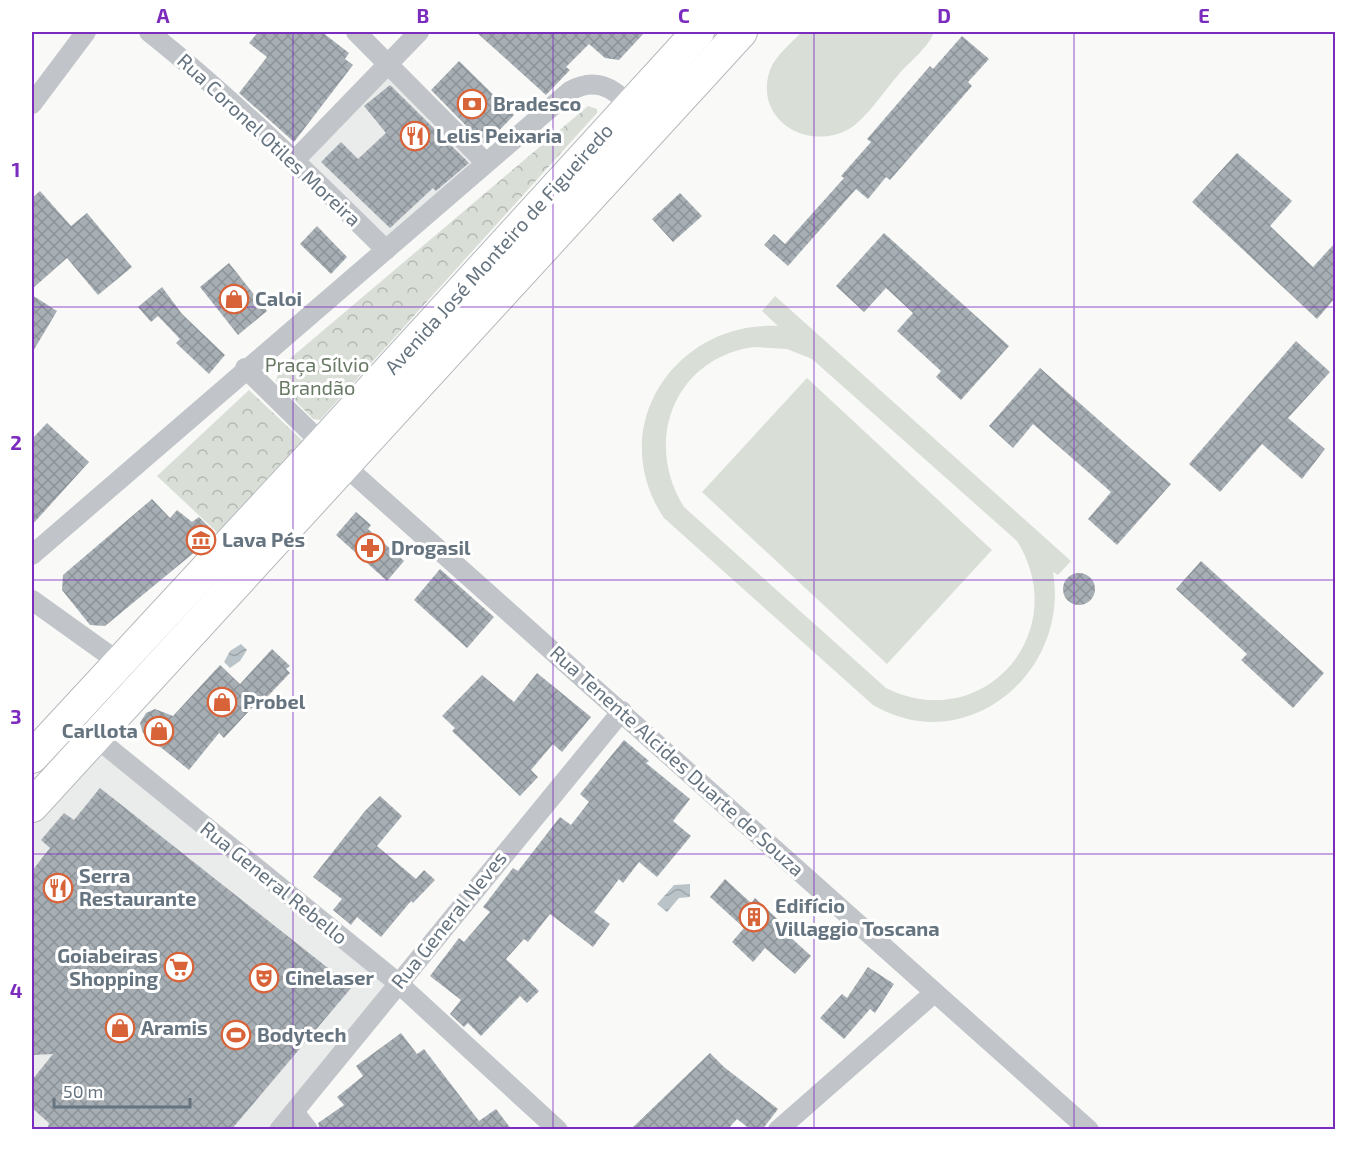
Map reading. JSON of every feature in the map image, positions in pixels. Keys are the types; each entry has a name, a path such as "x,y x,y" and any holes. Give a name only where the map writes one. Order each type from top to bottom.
{"main road":[{"name":"Avenida José Monteiro de Figueiredo","path":"32,757 322,444 698,32"},
{"name":"Avenida José Monteiro de Figueiredo","path":"32,806 741,32"}],"street":[{"path":"32,104 86,32"},
{"name":"Rua Coronel Otiles Moreira","path":"149,32 191,65 295,160 386,250"},
{"path":"356,32 486,163"},
{"path":"295,160 419,32"},
{"path":"32,555 245,368 579,86 604,85 618,93 630,105"},
{"name":"Rua Tenente Alcides Duarte de Souza","path":"245,368 345,466 622,711 1084,1128"},
{"path":"32,600 120,663"},
{"name":"Rua General Neves","path":"279,1130 622,711"},
{"name":"Rua General Rebello","path":"94,736 398,982 558,1130"},
{"path":"778,1130 934,993"},
{"path":"294,1112 308,1130"}],"shaded area":[{"path":"387,72 478,165 388,241 305,157"},
{"name":"Goiabeiras Shopping","path":"93,743 389,983 267,1129 32,1130 32,818"}],"green space":[{"path":"802,32 934,32 923,49 855,124 833,135 817,137 802,134 788,127 777,117 769,104 767,88 770,70 784,50"},
{"name":"Praça Sílvio Brandão","path":"588,106 597,109 597,113 320,420 313,419 276,381 280,367"},
{"path":"775,296 1071,561 1058,575 1053,572 1054,609 1045,643 1028,673 1005,697 976,713 943,721 908,719 873,705 664,518 647,484 642,450 646,417 660,387 680,361 708,341 741,329 778,326 762,311","holes":["754,347 787,349 812,359 1017,541 1032,575 1034,609 1026,640 1009,667 985,687 955,698 922,699 886,688 684,507 672,482 666,456 667,431 674,407 686,385 704,368 726,354"]},
{"path":"807,378 992,550 887,664 702,492"},
{"name":"Praça Sílvio Brandão","path":"249,390 306,444 221,536 157,476"}],"water":[{"path":"241,644 247,650 240,661 230,668 224,662 230,651"},
{"path":"690,884 690,897 679,898 667,912 657,904 674,885"}],"building":[{"path":"258,32 322,32 349,53 345,59 353,65 294,142 239,93 267,57 249,43"},
{"path":"476,32 645,32 619,60 605,58 589,44 566,67 570,70 546,95"},
{"path":"962,36 989,59 968,82 972,86 890,180 886,177 868,199 856,189 788,266 764,245 774,234 785,244 844,178 841,176 871,142 867,139 930,66 933,69"},
{"name":"Bradesco","path":"459,61 514,115 485,145 431,90"},
{"path":"390,85 469,163 436,191 433,188 390,228 321,162 341,142 358,159 386,133 364,106"},
{"path":"1237,153 1292,201 1270,226 1313,267 1335,243 1335,298 1317,319 1192,202"},
{"path":"40,191 71,226 87,213 132,267 98,295 67,258 32,289 32,198"},
{"path":"680,193 702,216 673,242 652,219"},
{"path":"317,226 347,257 331,274 300,244"},
{"path":"884,233 1009,346 961,400 936,377 941,371 897,331 913,313 886,288 864,312 836,286"},
{"name":"Caloi","path":"229,263 267,311 238,335 200,287"},
{"path":"162,287 182,314 225,355 209,374 176,343 180,339 158,316 151,322 138,307"},
{"path":"32,295 57,311 32,353"},
{"path":"1296,341 1330,372 1288,418 1325,449 1302,479 1262,444 1220,492 1189,464"},
{"path":"1040,368 1171,484 1117,545 1088,519 1111,492 1033,424 1013,448 989,426"},
{"path":"47,423 89,462 32,525 32,439"},
{"path":"152,499 170,518 177,510 192,522 199,517 209,527 207,542 105,626 90,625 62,590 63,575"},
{"name":"Drogasil","path":"356,512 371,525 368,529 404,561 387,581 336,535"},
{"path":"1201,561 1324,673 1293,708 1241,660 1247,654 1176,589"},
{"path":"440,569 494,617 467,648 414,600"},
{"path":"1079,573 1091,577 1095,589 1091,601 1079,605 1067,601 1063,589 1067,577"},
{"path":"272,649 290,666 286,669 290,673 267,697 264,695 224,738 219,733 189,770 143,733 140,723 146,713 155,709 173,716 220,665 240,684"},
{"path":"537,673 591,717 562,752 553,744 531,770 538,777 520,796 452,731 455,728 442,716 482,675 514,702"},
{"path":"624,740 649,761 646,763 690,799 673,821 691,836 657,877 639,862 623,883 619,879 594,912 610,924 593,947 550,914 528,942 524,939 506,959 539,991 527,1003 520,996 481,1036 468,1023 464,1027 450,1014 461,1000 430,976 459,938 464,942 490,912 483,907 513,868 518,871 560,817 571,825 589,802 580,794"},
{"name":"Goiabeiras Shopping","path":"100,788 352,987 231,1130 47,1130 49,1123 32,1108 32,1080 53,1054 32,1055 32,871 50,848 41,840 64,813 74,820"},
{"path":"380,796 402,816 377,846 416,879 424,870 435,880 413,903 411,901 381,937 357,917 351,925 333,910 342,899 313,877 365,811"},
{"name":"Edifício Villaggio Toscana","path":"725,879 751,903 755,898 791,932 788,935 811,956 795,974 765,948 753,962 732,942 744,928 710,897"},
{"path":"868,967 894,984 875,1013 870,1009 844,1039 820,1018 842,994 847,998"},
{"path":"401,1033 417,1054 424,1049 479,1121 496,1109 512,1130 320,1130 318,1123 344,1105 337,1097 363,1076 356,1066"},
{"path":"710,1053 724,1067 778,1109 762,1130 751,1130 737,1119 727,1130 630,1130"}],"place":[{"name":"Bradesco","path":"472,104"},
{"name":"Lelis Peixaria","path":"415,136"},
{"name":"Caloi","path":"234,299"},
{"name":"Lava Pés","path":"201,540"},
{"name":"Drogasil","path":"370,548"},
{"name":"Probel","path":"222,702"},
{"name":"Carllota","path":"159,731"},
{"name":"Serra Restaurante","path":"58,888"},
{"name":"Edifício Villaggio Toscana","path":"754,917"},
{"name":"Goiabeiras Shopping","path":"179,967"},
{"name":"Cinelaser","path":"264,978"},
{"name":"Aramis","path":"120,1028"},
{"name":"Bodytech","path":"236,1035"}]}
